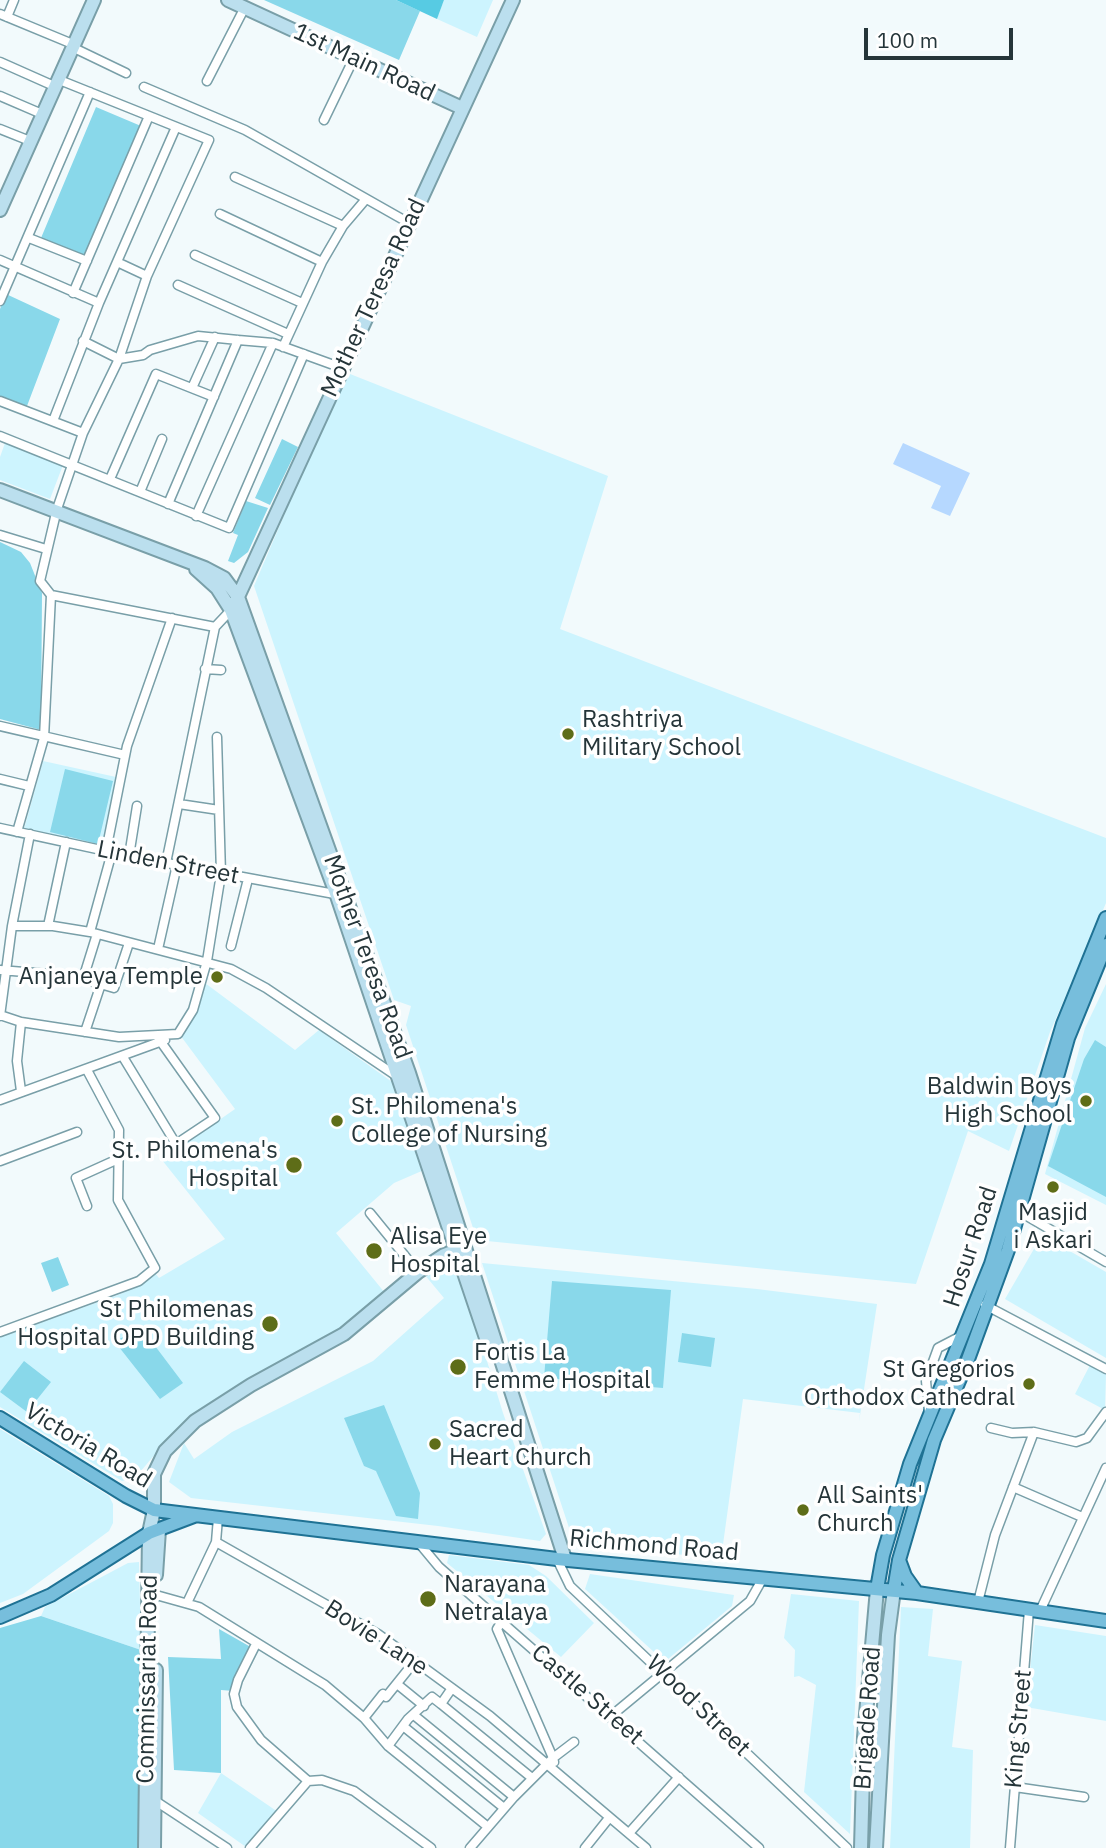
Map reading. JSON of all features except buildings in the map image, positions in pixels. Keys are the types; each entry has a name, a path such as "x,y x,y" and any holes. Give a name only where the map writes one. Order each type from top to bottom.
{"main road":[{"name":"Hosur Road","path":"877,1589 894,1516 929,1413 965,1334 982,1304 1063,1024 1106,918"},
{"name":"Hosur Road","path":"894,1590 899,1560 934,1440 982,1304 1020,1212 1068,1038 1106,945"},
{"name":"Victoria Road","path":"0,1418 119,1492 154,1510"},
{"name":"Richmond Road","path":"154,1510 561,1559 894,1590 1106,1621"},
{"name":"Richmond Road","path":"0,1618 51,1595 154,1532 197,1515"},
{"path":"899,1560 905,1576 917,1593"}],"street":[{"path":"14,0 4,15 75,46 126,73"},
{"path":"0,210 94,0"},
{"name":"1st Main Road","path":"228,0 462,108"},
{"name":"Mother Teresa Road","path":"232,610 513,0"},
{"path":"207,80 245,8"},
{"path":"324,120 354,58"},
{"path":"0,62 90,92 209,140 147,276 119,359 83,433 57,509 40,581 51,595 44,738 17,832"},
{"path":"144,87 245,130 409,223"},
{"path":"0,301 90,92"},
{"path":"0,96 42,114"},
{"path":"73,293 149,116"},
{"path":"53,421 83,341 176,127"},
{"path":"0,129 30,141"},
{"path":"236,177 343,226"},
{"path":"283,347 322,262 343,226 366,199"},
{"path":"220,214 322,262"},
{"path":"29,238 87,261"},
{"path":"195,255 302,303"},
{"path":"0,260 99,303"},
{"path":"117,262 147,276"},
{"path":"178,285 288,334"},
{"path":"83,341 119,359 143,355 150,349 198,336 273,343 342,368"},
{"path":"192,388 215,337"},
{"path":"168,503 238,340"},
{"path":"197,516 273,343"},
{"path":"0,436 229,528 304,354"},
{"path":"110,479 156,374 214,397"},
{"path":"0,401 83,433"},
{"path":"140,492 162,439"},
{"path":"0,490 57,509 178,558"},
{"path":"0,535 46,549"},
{"name":"Mother Teresa Road","path":"178,558 224,578 238,597 461,1248 561,1559"},
{"name":"Mother Teresa Road","path":"178,558 201,572 232,610 341,895 397,1077 461,1248"},
{"path":"51,595 215,627"},
{"path":"166,863 215,627 232,610"},
{"path":"83,979 94,933 125,755 172,618"},
{"path":"205,669 221,670"},
{"path":"0,726 125,755"},
{"path":"0,1100 161,1042 178,1034 193,1010 207,961 221,874 217,737"},
{"path":"0,779 29,786"},
{"path":"179,804 219,810"},
{"path":"129,856 137,806"},
{"name":"Linden Street","path":"0,828 129,856 341,895"},
{"path":"30,834 2,970 0,1016 21,1022 119,1037 178,1034"},
{"path":"48,926 66,842"},
{"path":"158,949 177,865"},
{"path":"231,946 248,879"},
{"path":"12,926 48,926 94,933 207,961 266,988 397,1077"},
{"path":"2,970 83,979 114,988 129,943"},
{"path":"85,1032 101,984"},
{"path":"21,1022 17,1061 21,1091"},
{"path":"123,1057 176,1144 215,1118 161,1042"},
{"path":"0,1332 139,1282 155,1268 118,1200 119,1130 87,1070"},
{"path":"0,1161 77,1132"},
{"path":"87,1206 76,1178 118,1158"},
{"path":"1020,1212 1106,1262"},
{"path":"370,1213 418,1272"},
{"name":"Commissariat Road","path":"154,1848 154,1510 155,1474 165,1451 195,1421 251,1385 344,1334 418,1272 461,1248"},
{"path":"982,1304 1106,1369"},
{"path":"929,1413 926,1381 938,1348 965,1334"},
{"path":"991,1428 1012,1433 1034,1432 1069,1442 1080,1441 1095,1430 1106,1412"},
{"path":"978,1602 995,1535 1034,1432"},
{"name":"King Street","path":"1010,1848 1035,1611 1106,1468"},
{"path":"1013,1487 1082,1517"},
{"path":"187,1604 216,1542 218,1518"},
{"name":"Commissariat Road","path":"145,1848 152,1798 156,1595 154,1532"},
{"name":"Castle Street","path":"417,1540 439,1567 759,1848"},
{"name":"Bovie Lane","path":"216,1542 378,1634 452,1688 609,1818 630,1832 646,1848"},
{"name":"Wood Street","path":"561,1559 570,1586 847,1848"},
{"path":"611,1716 750,1601 763,1578"},
{"name":"Brigade Road","path":"862,1848 864,1737 877,1589"},
{"name":"Brigade Road","path":"876,1848 888,1635 894,1590"},
{"path":"156,1595 199,1606 325,1685 364,1718 388,1746 488,1827"},
{"path":"502,1621 497,1629 554,1758 555,1772"},
{"path":"256,1644 236,1687 237,1707 261,1740 308,1781"},
{"path":"364,1718 383,1694 387,1697 415,1661"},
{"path":"397,1684 424,1706"},
{"path":"441,1704 452,1688"},
{"path":"388,1746 403,1726 432,1697 532,1778"},
{"path":"415,1716 514,1797"},
{"path":"403,1726 504,1808"},
{"path":"470,1848 532,1778 573,1742"},
{"path":"630,1832 679,1777"},
{"path":"250,1848 308,1781 321,1780 354,1791 430,1848"},
{"path":"1015,1787 1084,1797"},
{"path":"152,1798 227,1848"},
{"path":"585,1848 609,1818"}],"shaded area":[{"path":"264,0 396,0 420,11 399,60"},
{"path":"396,0 444,0 437,19"},
{"path":"444,0 493,0 477,37 437,19"},
{"path":"96,107 141,126 85,257 41,238"},
{"path":"6,294 60,319 27,406 0,396 0,309"},
{"name":"Rashtriya Military School","path":"345,372 608,476 560,629 1106,838 1106,903 1050,1032 1009,1151 968,1131 916,1284 477,1240 406,1025 411,1006 394,1000 254,586"},
{"path":"282,439 298,447 270,505 255,498"},
{"path":"5,443 63,465 50,499 0,480 0,457"},
{"path":"903,443 970,473 950,516 931,508 941,486 893,464"},
{"path":"246,501 268,508 248,552 234,563 228,561 238,535 233,533"},
{"path":"0,542 21,552 30,563 42,593 41,730 0,719"},
{"path":"43,761 116,777 103,846 24,829"},
{"path":"65,769 113,781 98,844 50,832"},
{"path":"205,983 295,1050 319,1030 395,1084 424,1170 394,1183 336,1233 385,1293 313,1349 244,1382 168,1439 135,1478 122,1481 0,1407 0,1337 118,1295 144,1283 155,1273 159,1278 225,1239 162,1160 235,1109 180,1035"},
{"name":"Baldwin Boys High School","path":"1106,984 1106,1205 1045,1174 1085,1028"},
{"name":"Baldwin Boys High School","path":"1095,1040 1106,1047 1106,1197 1048,1166 1084,1059"},
{"path":"1042,1235 1106,1272 1106,1358 1005,1299"},
{"path":"454,1254 503,1413 546,1534 540,1541 438,1526 191,1498 169,1482 184,1443 194,1459 232,1432 373,1361 444,1298 424,1274"},
{"path":"58,1257 69,1285 52,1292 41,1263"},
{"path":"482,1263 757,1289 877,1304 859,1422 860,1413 743,1399 721,1559 574,1543"},
{"path":"552,1281 671,1290 663,1388 544,1378"},
{"path":"140,1326 183,1383 160,1399 115,1342"},
{"path":"682,1333 715,1338 711,1367 678,1362"},
{"path":"24,1361 51,1382 27,1412 0,1392"},
{"path":"1090,1365 1106,1374 1105,1410 1075,1394"},
{"path":"384,1405 420,1493 418,1519 396,1516 376,1471 364,1466 344,1418"},
{"path":"0,1429 109,1496 113,1504 113,1523 109,1531 23,1594 0,1603"},
{"path":"449,1555 529,1565 546,1576 594,1623 561,1657 447,1563"},
{"path":"139,1562 141,1650 41,1616 45,1607 128,1563"},
{"path":"590,1574 734,1595 732,1606 668,1659 655,1653 585,1589"},
{"path":"791,1594 859,1601 850,1834 804,1792 816,1685 799,1676 794,1677 795,1650 784,1638"},
{"path":"901,1607 933,1609 928,1656 962,1661 952,1747 973,1750 970,1848 890,1848"},
{"path":"41,1616 141,1650 139,1848 0,1848 0,1628"},
{"path":"1035,1625 1106,1636 1106,1721 1026,1707"},
{"path":"219,1629 256,1650 234,1691 221,1690 221,1773 174,1770 168,1657 221,1659"},
{"path":"221,1773 278,1812 246,1847 198,1813"}],"place":[{"name":"Rashtriya Military School","path":"568,734"},
{"name":"Anjaneya Temple","path":"217,977"},
{"name":"Baldwin Boys High School","path":"1086,1101"},
{"name":"St. Philomena's College of Nursing","path":"337,1121"},
{"name":"St. Philomena's Hospital","path":"294,1165"},
{"name":"Masjid i Askari","path":"1053,1187"},
{"name":"Alisa Eye Hospital","path":"374,1251"},
{"name":"St Philomenas Hospital OPD Building","path":"270,1324"},
{"name":"Fortis La Femme Hospital","path":"458,1367"},
{"name":"St Gregorios Orthodox Cathedral","path":"1029,1384"},
{"name":"Sacred Heart Church","path":"435,1444"},
{"name":"All Saints' Church","path":"803,1510"},
{"name":"Narayana Netralaya","path":"428,1599"}]}
